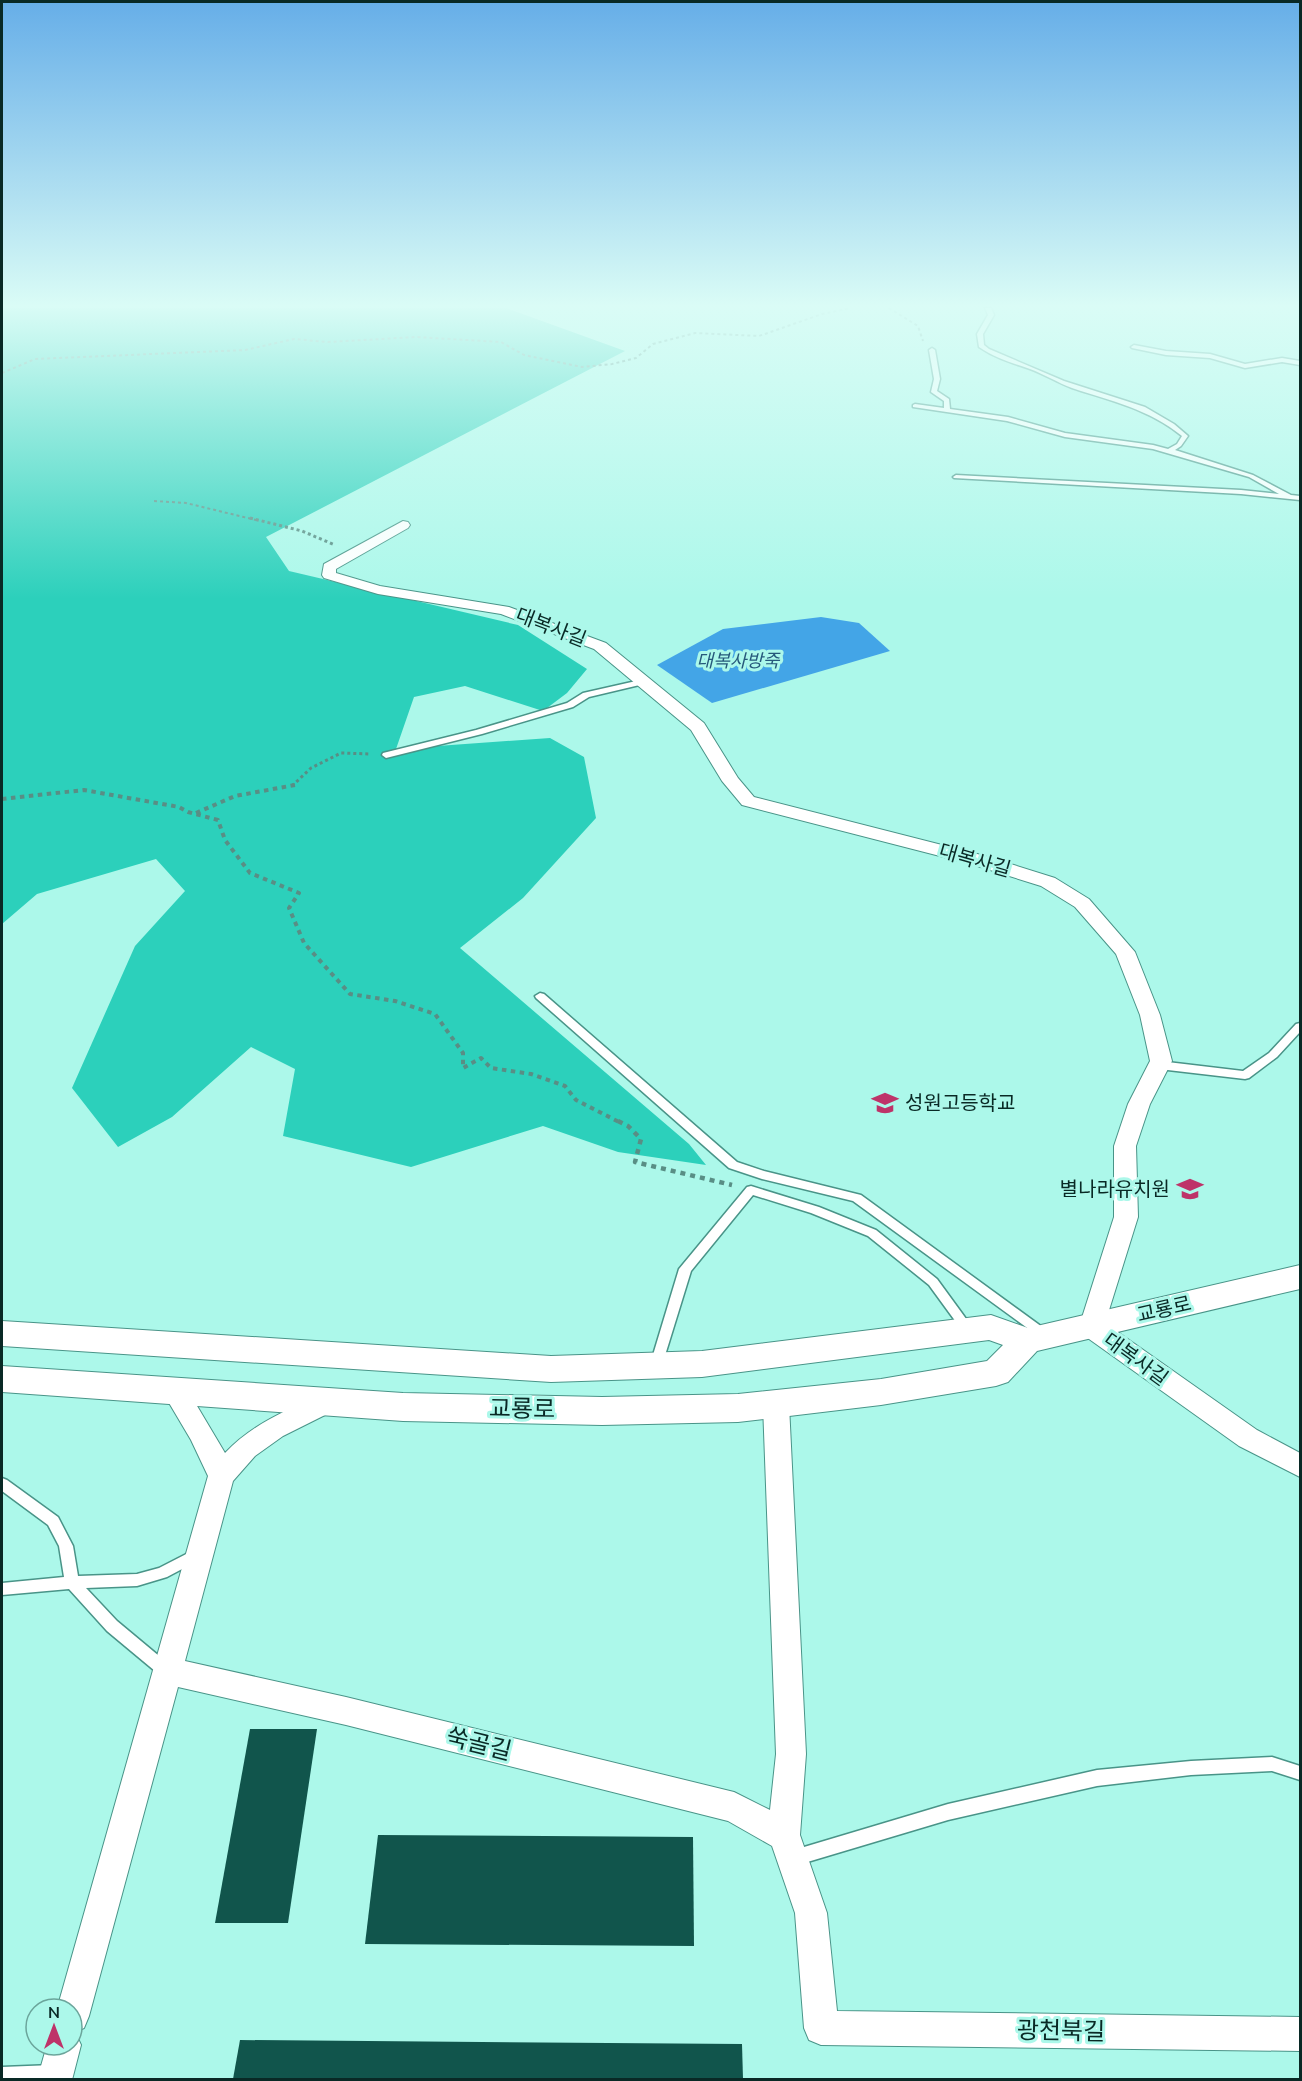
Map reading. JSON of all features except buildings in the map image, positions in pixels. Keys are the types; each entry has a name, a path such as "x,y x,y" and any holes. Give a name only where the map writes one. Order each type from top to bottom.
{"street":[{"name":"대복사길","path":"403,525 329,567 329,575 378,590 504,610 600,646 698,727 731,781 748,801 978,860 1048,882 1082,903 1125,952 1150,1016 1161,1061 1139,1104 1125,1146 1126,1217 1091,1327 1248,1438 1300,1466"},
{"name":"교룡로","path":"2,1379 403,1407 602,1411 776,1405 881,1392 996,1373 1037,1339 1300,1277"},
{"name":"교룡로","path":"2,1333 551,1370 702,1364 991,1327 1037,1339"},
{"path":"174,1391 196,1421 210,1447 220,1476"},
{"path":"77,1997 220,1476 246,1448 274,1428 328,1402"},
{"path":"776,1405 791,1754 789,1846"},
{"name":"쑥골길","path":"166,1671 346,1711 734,1807 789,1846"},
{"name":"광천북길","path":"789,1846 811,1913 821,2028 1300,2034"}],"lane":[{"path":"947,405 947,411"},
{"path":"1135,405 1156,415 1185,436 1179,445 1169,451"},
{"path":"915,406 1008,418 1065,435 1169,451 1251,476 1288,496"},
{"path":"956,477 1241,492 1300,498"},
{"path":"386,755 479,732 570,705 586,695 645,681"},
{"path":"540,996 734,1165 762,1175 856,1198 1037,1339"},
{"path":"1159,1065 1245,1075 1273,1055 1300,1026"},
{"path":"656,1365 685,1269 750,1190 815,1210 872,1233 933,1282 968,1330"},
{"path":"2,1484 53,1521 66,1546 72,1582"},
{"path":"2,1589 72,1582 137,1580 162,1573 199,1553"},
{"name":"쑥골길","path":"72,1582 112,1626 166,1671"},
{"path":"789,1846 1096,1778 1191,1768 1272,1764 1300,1773"},
{"path":"2,2076 58,2066"}],"path":[{"path":"154,501 186,503 302,531 356,552"},
{"path":"195,814 235,796 294,786 311,768 341,753 386,755"},
{"path":"2,798 84,790 179,807 218,820 225,840 250,873 299,893 289,908 304,944 350,994 395,1001 435,1014 463,1053 463,1068 481,1058 491,1068 531,1074 565,1086 576,1100 628,1126 641,1139 635,1162 750,1190"}],"green space":[{"path":"2,405 521,405 266,537 289,571 518,625 587,669 567,693 543,711 465,686 414,697 396,749 550,738 584,757 596,818 523,898 460,948 689,1144 706,1165 618,1152 543,1126 411,1167 283,1136 295,1069 251,1047 172,1117 118,1147 72,1088 135,946 185,891 156,859 37,894 2,924"}],"water":[{"name":"대복사방죽","path":"821,617 859,623 890,651 712,703 657,665 723,629"}],"place":[{"name":"성원고등학교","path":"885,1103"},
{"name":"별나라유치원","path":"1190,1189"}]}
